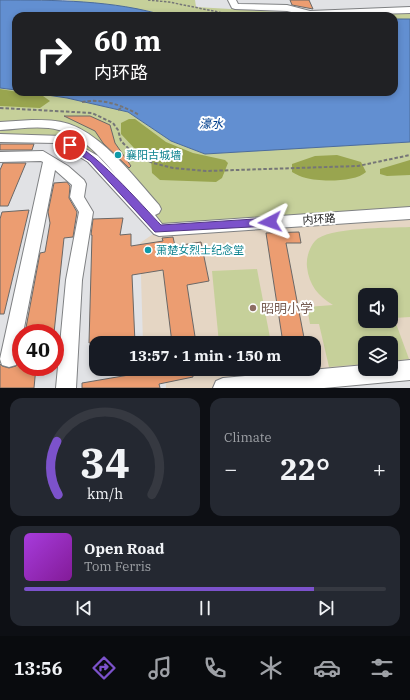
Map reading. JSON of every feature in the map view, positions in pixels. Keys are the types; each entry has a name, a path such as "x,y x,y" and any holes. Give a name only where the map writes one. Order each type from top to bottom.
{"street":[{"path":"232,0 235,6 288,8 303,12"},
{"path":"360,12 410,10"},
{"path":"0,126 49,125 64,127 73,131 94,144 154,209 144,214"},
{"name":"内环路","path":"0,138 59,139 93,159 158,230 410,213"},
{"path":"0,158 43,156 79,184 77,197 86,212 74,280 66,388"},
{"path":"9,358 50,161"},
{"path":"229,388 410,370"}],"path":[{"path":"148,0 169,2 212,12"},
{"path":"82,102 90,99 124,107 139,115"},
{"path":"118,110 124,107"},
{"path":"0,108 92,113 113,123 118,130 121,141 135,155 153,163 173,168 206,171 358,166 410,155"}],"shaded area":[{"name":"昭明小学","path":"410,213 410,370 398,371 398,336 358,336 358,375 223,388 166,388 165,376 321,376 321,336 143,336 140,243 159,230"}],"green space":[{"path":"66,0 195,0 196,7 281,12 152,12"},
{"path":"410,7 410,19 398,19 398,12 317,12"},
{"path":"0,88 12,90 12,96 54,96 128,112 171,141 205,154 410,142 410,213 159,230 93,159 59,139 0,138"},
{"path":"0,89 12,91 12,96 43,96 50,101 40,108 0,106"},
{"path":"129,119 135,119 166,142 193,153 225,160 228,163 222,178 216,182 160,180 152,173 151,158 135,149 121,134 121,123"},
{"path":"337,155 361,162 366,172 354,178 320,180 306,178 292,172 292,164 315,156"},
{"path":"410,160 410,175 387,176 380,174 380,169"},
{"path":"410,227 410,317 398,318 398,288 358,288 358,328 398,328 409,359 398,360 398,336 358,336 358,365 329,367 319,324 310,324 307,307 333,305 323,298 312,285 308,273 308,253 315,241 322,236 360,229"},
{"path":"257,269 270,336 218,336 212,271"}],"water":[{"path":"0,0 84,2 126,7 150,12 12,12 12,90 0,88"},
{"name":"濠水","path":"398,19 410,19 410,142 205,154 171,141 128,112 54,96 398,96"}],"building":[{"path":"290,0 309,0 313,9 292,5"},
{"path":"64,116 90,116 110,125 115,143 131,166 129,168 103,143 95,131"},
{"path":"0,144 34,144 32,150 0,150"},
{"path":"3,163 26,163 8,206 0,206 0,170"},
{"path":"67,182 70,186 69,198 77,212 73,237 64,238 55,324 27,324 40,253 45,252 50,223 48,212 54,183"},
{"path":"29,210 4,314 0,314 0,219 2,212"},
{"path":"123,218 120,235 131,234 131,246 163,241 162,238 173,237 175,246 201,242 209,281 187,285 195,336 171,336 163,270 132,275 135,336 89,336 91,235 93,219"},
{"path":"299,232 301,243 286,243 304,336 282,336 266,233"},
{"path":"0,364 9,368 12,367 12,376 35,376 34,388 0,388"},
{"path":"123,376 193,377 159,384 160,388 82,388 82,383"}],"place":[{"name":"襄阳古城墙","path":"118,155"},
{"name":"萧楚女烈士纪念堂","path":"148,250"},
{"name":"昭明小学","path":"253,308"}],"route":[{"path":"70,145 93,159 158,230 270,222"}]}
